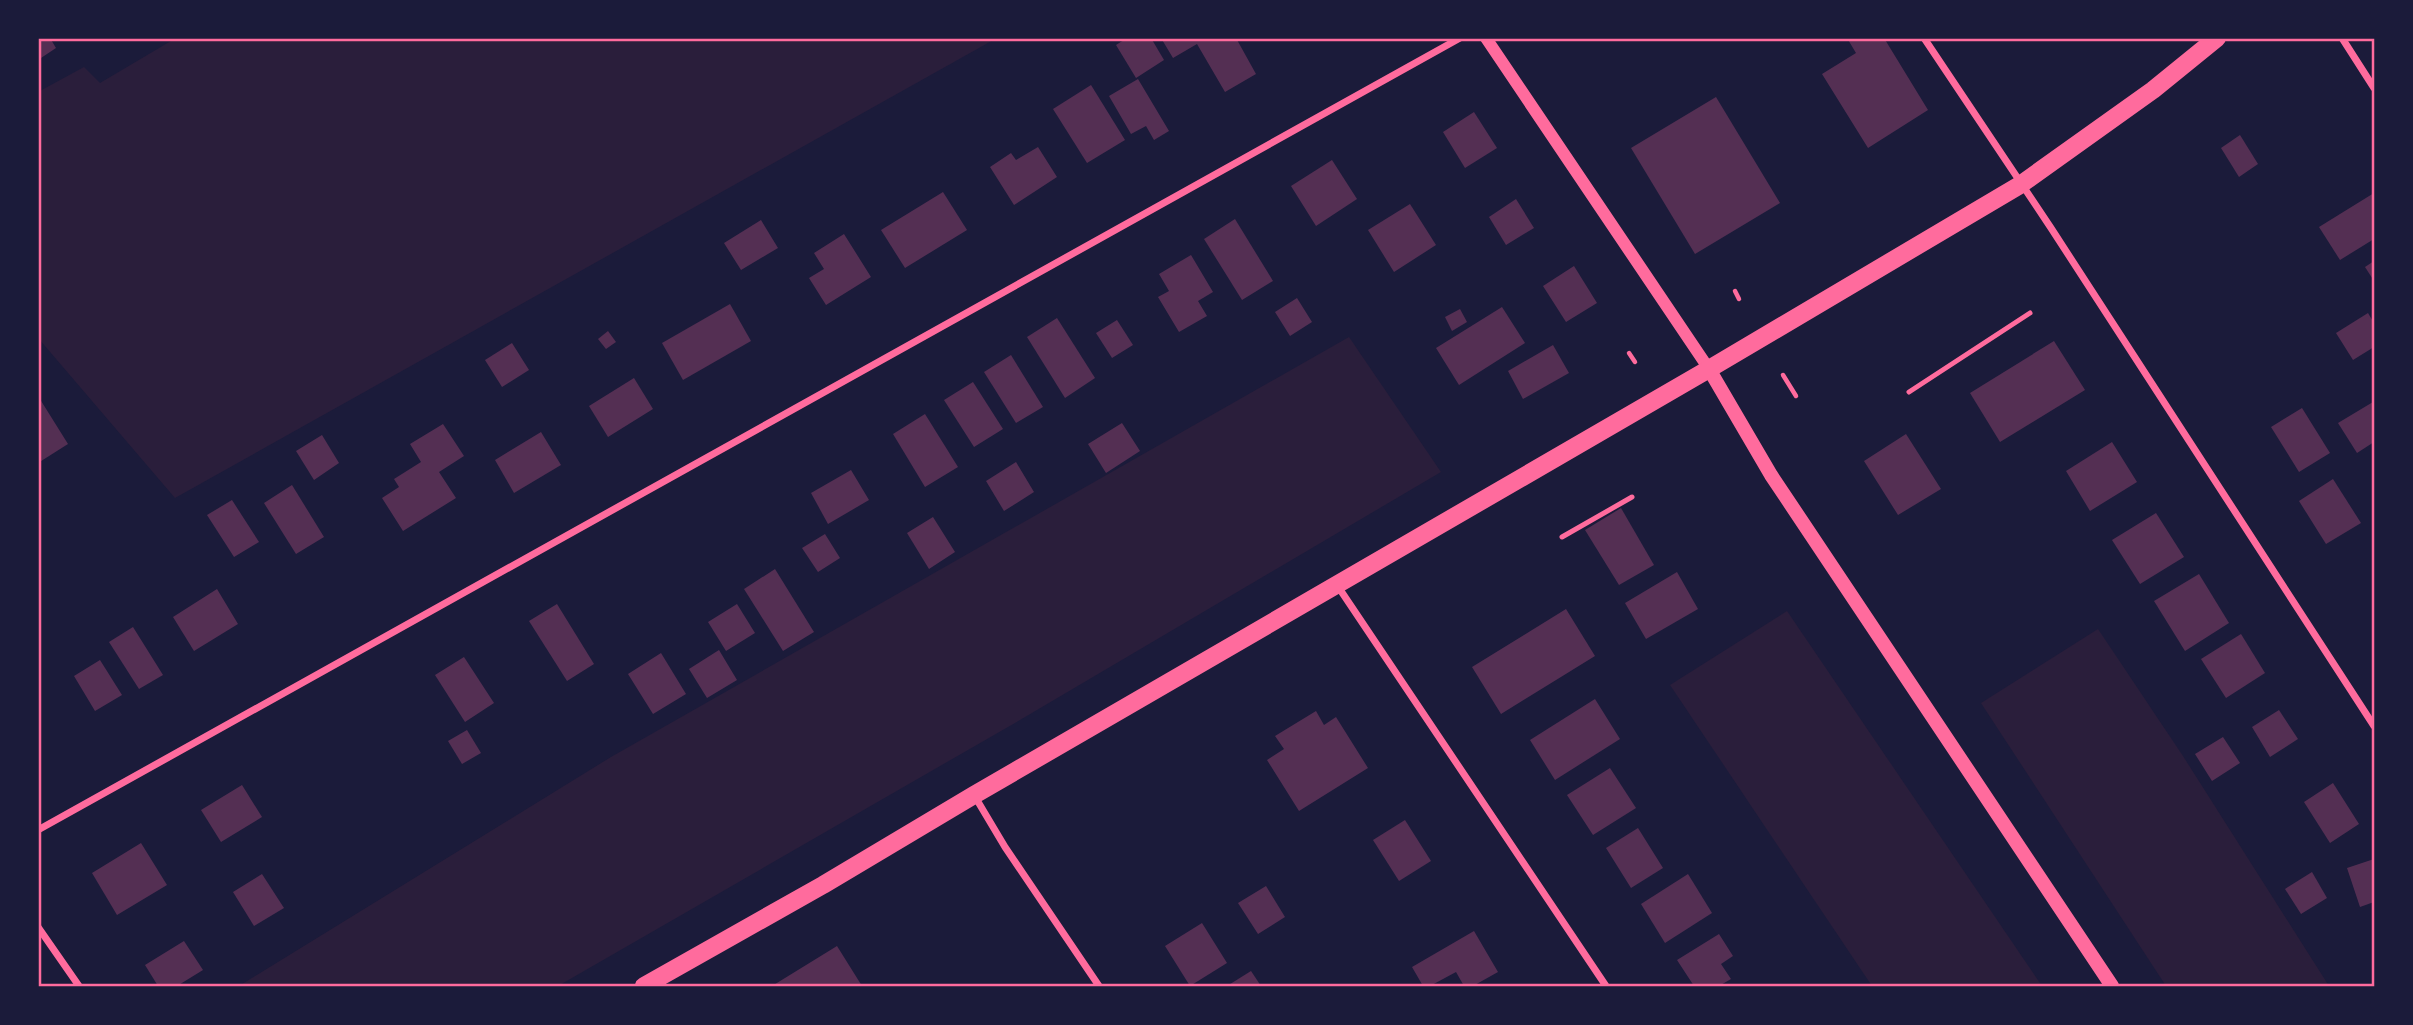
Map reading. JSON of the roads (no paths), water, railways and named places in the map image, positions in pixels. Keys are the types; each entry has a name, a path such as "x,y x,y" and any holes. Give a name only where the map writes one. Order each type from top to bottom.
{"main road":[{"path":"644,986 823,885 2020,185 2152,90 2217,38"},
{"path":"1709,369 1771,475 2112,986"}],"street":[{"path":"38,831 1460,38"},
{"path":"1486,38 1709,369"},
{"path":"1924,38 2375,726"},
{"path":"2342,38 2375,88"},
{"path":"1337,585 1606,986"},
{"path":"974,795 1005,847 1099,986"},
{"path":"38,927 79,986"}],"lane":[{"path":"1909,392 2030,313"},
{"path":"1562,537 1632,497"}]}
